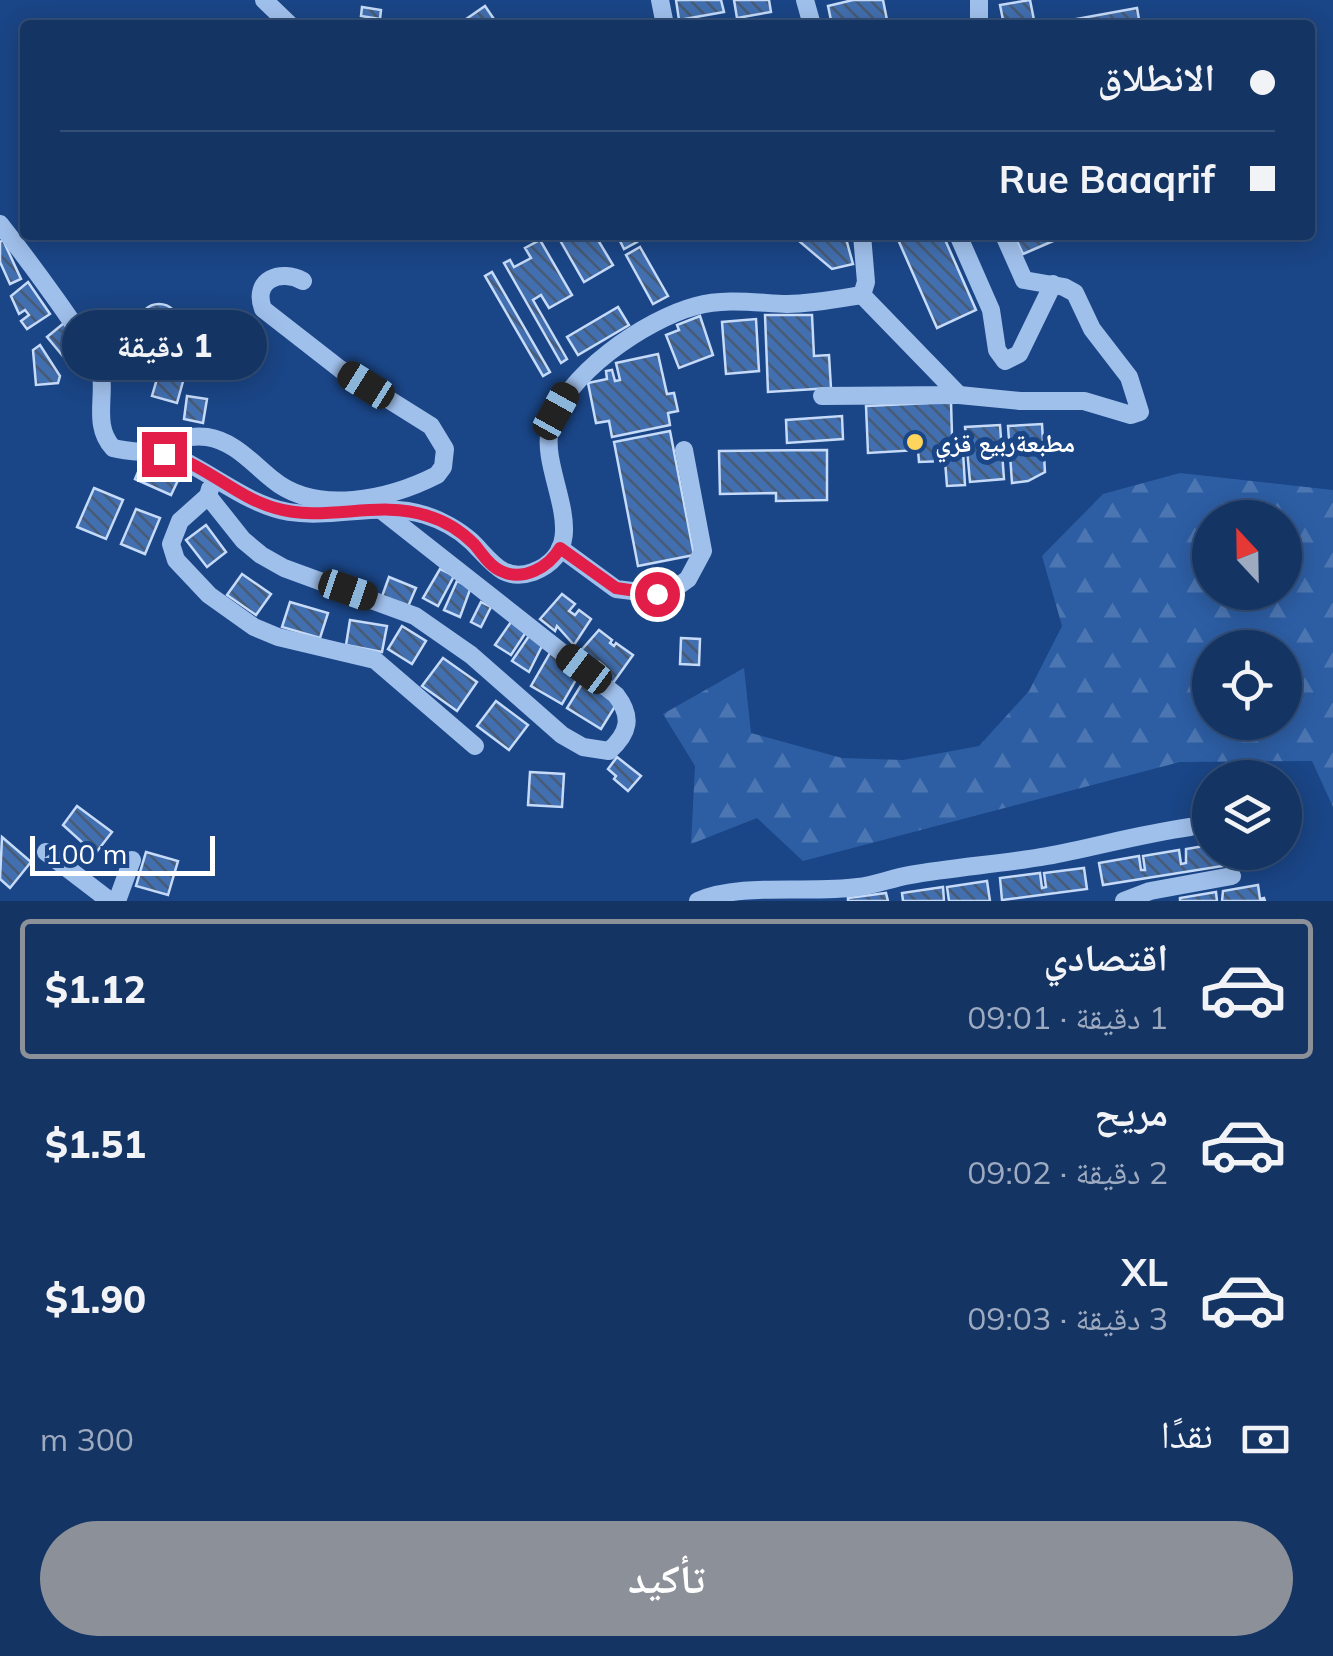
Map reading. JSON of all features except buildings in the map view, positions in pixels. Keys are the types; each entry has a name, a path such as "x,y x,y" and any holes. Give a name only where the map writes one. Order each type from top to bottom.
{"street":[{"path":"264,0 285,20"},
{"path":"0,224 100,367 101,421 113,448 173,456 210,488 243,540 261,555 284,568 415,616 472,655 574,743 597,751 609,751 617,744 628,728 628,719 616,695 381,510"},
{"path":"862,240 866,282 862,295"},
{"path":"960,240 992,310 998,350 1006,360 1019,354 1053,284"},
{"path":"822,396 959,394 1020,401 1084,401 1131,415 1140,412 1128,377 1092,330 1079,298 1070,289 1024,280 1006,240"},
{"path":"136,453 187,437 215,438 244,454 282,487 323,500 367,496 436,476 444,467 445,450 431,426 340,369 263,308 260,295 274,276 292,276 303,282"},
{"path":"210,488 291,512 407,510 439,520 470,540 499,571 512,574 538,570 560,548 566,522 550,464 549,430 566,392 588,371 649,326 697,306 725,302 792,304 862,295"},
{"path":"862,295 959,394"},
{"path":"560,548 616,588 657,594 688,579 704,551 684,450"},
{"path":"210,488 180,521 170,544 176,560 209,595 254,627 278,637 376,660 475,746"},
{"path":"698,901 714,895 863,887 903,876 1044,856 1190,827"},
{"path":"46,852 113,901 132,860"},
{"path":"1124,901 1150,891 1232,876"}],"green space":[{"path":"1180,473 1333,490 1333,807 1312,761 1192,760 803,861 757,818 691,844 695,766 663,714 744,668 751,733 842,758 903,760 979,746 1029,691 1062,626 1042,556 1103,494"}],"place":[{"name":"مطبعةربيع قزي","path":"915,442"}],"route":[{"path":"164,454 272,508 314,513 407,510 455,529 499,571 528,574 548,563 560,548 616,588 657,594"}]}
